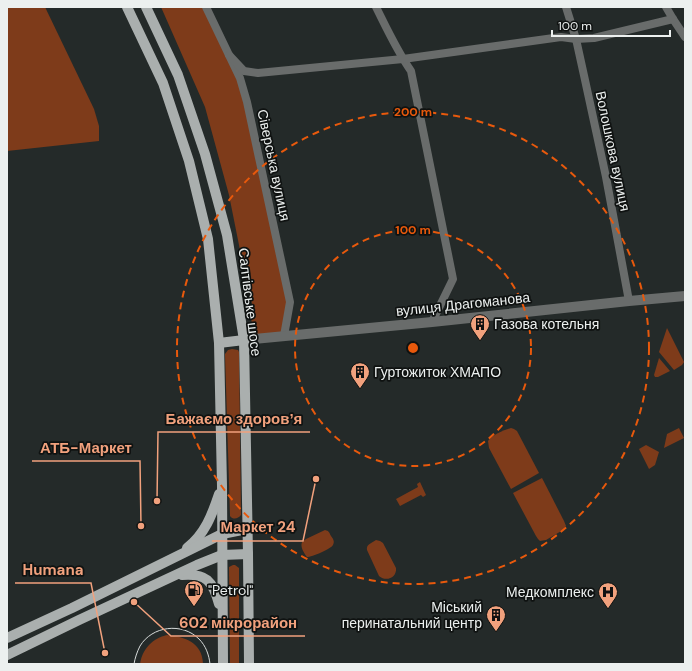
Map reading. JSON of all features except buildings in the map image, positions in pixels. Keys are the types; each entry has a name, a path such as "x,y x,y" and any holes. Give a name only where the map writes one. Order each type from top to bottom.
{"main road":[{"path":"127,7 163,83 189,161 208,239 219,343 222,486 223,664"},
{"name":"Салтівське шосе","path":"146,7 178,75 205,154 227,235 244,340 248,554 248,664"},
{"path":"219,343 244,340"},
{"path":"177,557 192,544 204,530 222,486"},
{"path":"7,638 72,608 222,534 247,529"},
{"path":"7,655 86,616 197,565 222,555 248,554"},
{"path":"174,576 193,574 204,577 211,584 217,596 222,614"}],"street":[{"name":"Сіверська вулиця","path":"206,7 240,78 247,102 290,302 284,336"},
{"path":"376,7 403,59 411,71 454,279 432,322"},
{"name":"Волошкова вулиця","path":"566,7 576,39 606,177 629,301"},
{"path":"666,7 685,37"},
{"path":"229,55 244,71 258,73 403,59 561,37 576,39 594,38 673,19"},
{"name":"вулиця Драгоманова","path":"244,340 685,296"}],"shaded area":[{"path":"7,7 45,7 94,109 99,126 99,141 7,151"},
{"path":"161,7 206,7 240,78 290,302 284,336 255,339 251,318 253,308 229,195 205,107"},
{"path":"667,328 684,362 674,370 659,352"},
{"path":"228,350 238,350 239,352 241,515 236,518 230,516 225,354"},
{"path":"659,358 670,371 655,377 654,375"},
{"path":"511,428 517,431 539,473 511,489 489,448 488,441 502,431"},
{"path":"679,428 684,438 664,448 667,434"},
{"path":"646,445 659,452 655,465 649,469 639,449"},
{"path":"542,478 566,526 563,530 546,540 540,541 513,493"},
{"path":"420,482 426,495 423,497 421,495 400,506 396,499 418,487 417,484"},
{"path":"325,530 329,532 333,539 334,542 332,547 313,556 307,557 302,548 302,542"},
{"path":"376,540 383,543 396,568 393,577 388,579 379,576 367,550 368,545"},
{"path":"233,565 239,568 239,664 230,664 229,567"},
{"path":"167,635 186,639 196,646 202,657 203,664 140,664 143,654 149,645 162,636"}],"tram line":[{"path":"134,664 139,648 145,639 159,631 176,628 184,630 199,639 207,651 210,664"}],"place":[{"name":"Газова котельня","path":"480,341"},
{"name":"Гуртожиток ХМАПО","path":"360,389"},
{"name":"Маркет 24","path":"316,479"},
{"name":"Бажаємо здоровʼя","path":"157,501"},
{"name":"АТБ-Маркет","path":"141,526"},
{"name":"602 мікрорайон","path":"134,602"},
{"name":"\"Petrol\"","path":"194,607"},
{"name":"Медкомплекс","path":"608,609"},
{"name":"Міський перинатальний центр","path":"496,632"},
{"name":"Humana","path":"105,653"}]}
